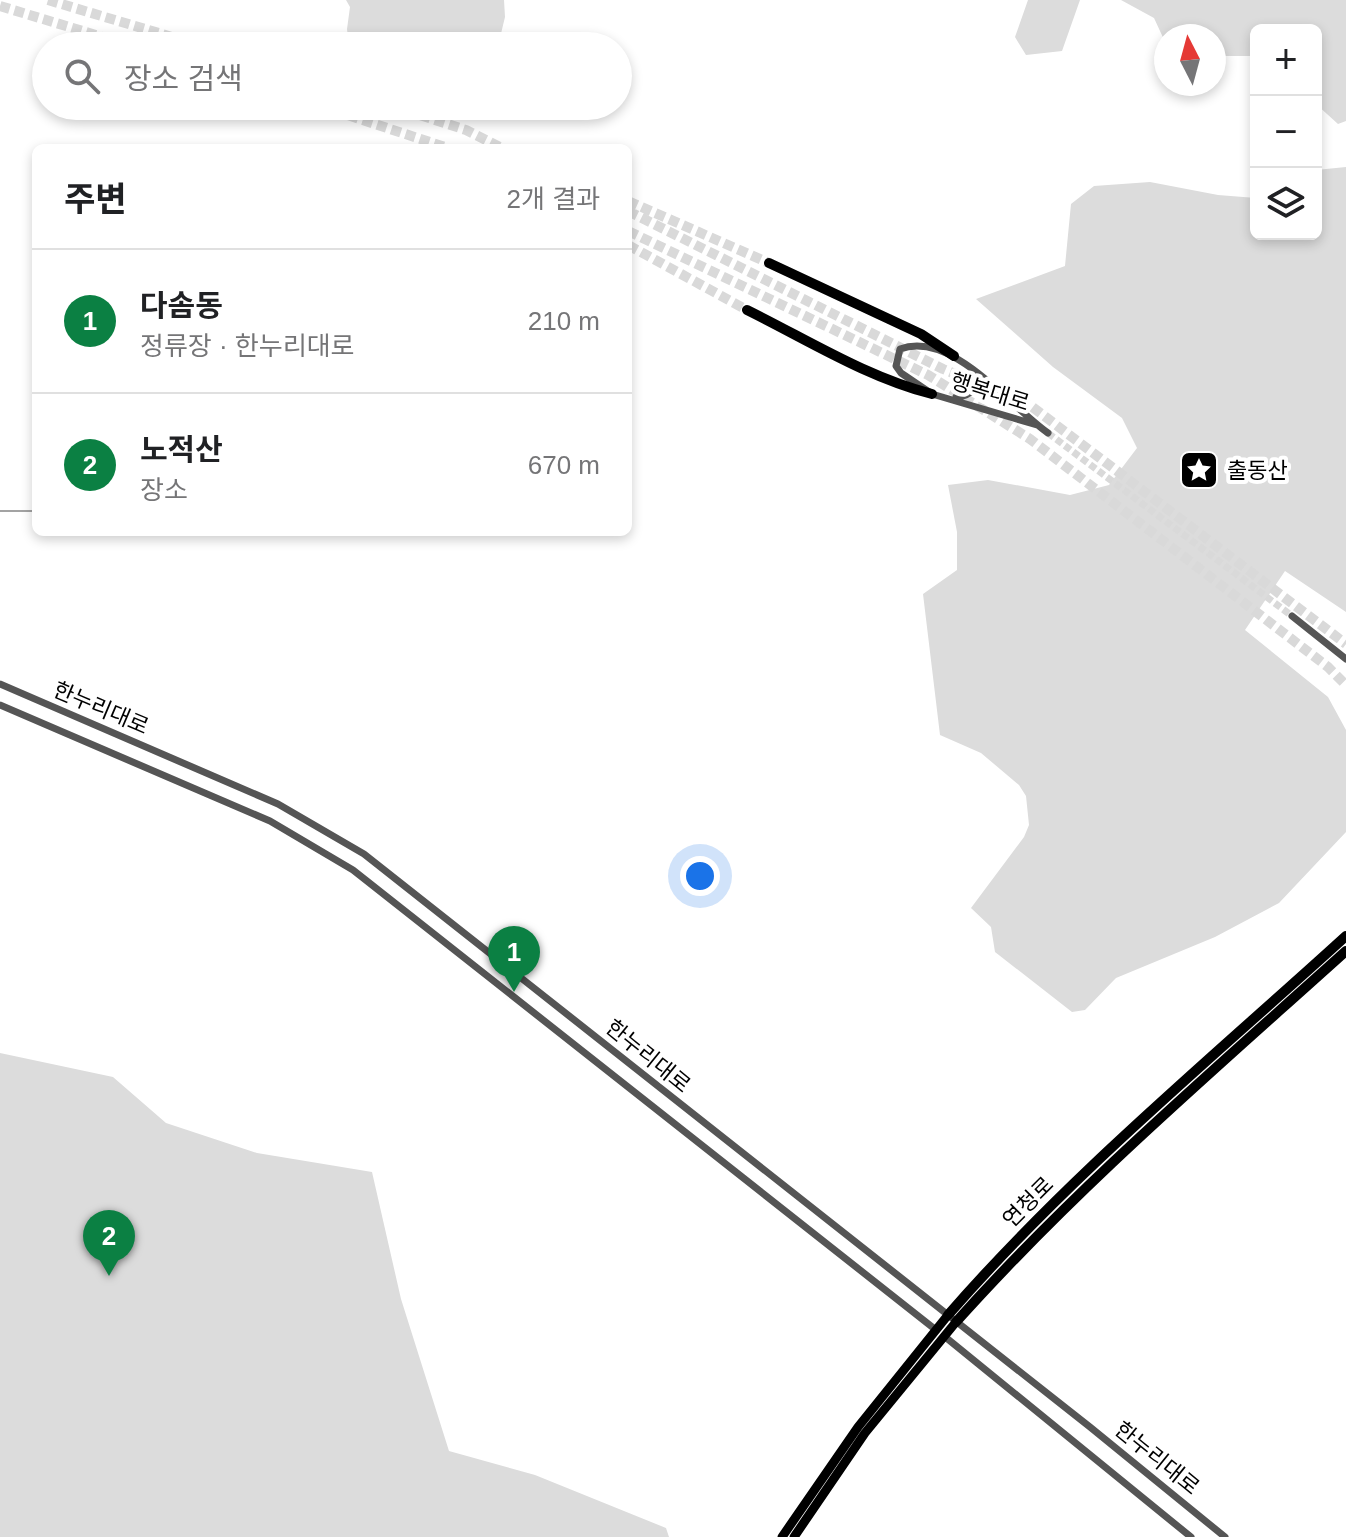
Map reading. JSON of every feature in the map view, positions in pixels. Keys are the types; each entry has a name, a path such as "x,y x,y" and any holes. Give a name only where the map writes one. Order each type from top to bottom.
{"highway":[{"path":"769,263 921,334 954,356"},
{"path":"747,310 861,369 904,387 932,394"},
{"name":"연청로","path":"952,1318 1033,1224 1110,1149 1346,936"},
{"name":"연청로","path":"952,1318 1117,1158 1346,951"}],"main road":[{"name":"연청로","path":"782,1537 858,1427 952,1318"},
{"name":"연청로","path":"794,1537 900,1381"}],"street":[{"path":"932,394 901,373 896,366 900,349 910,345 954,356"},
{"name":"행복대로","path":"954,356 1048,433"},
{"path":"950,397 967,396 973,391 976,384 970,368"},
{"name":"행복대로","path":"932,394 1037,425"},
{"path":"1292,616 1346,659"},
{"path":"1338,654 1346,666"},
{"name":"한누리대로","path":"0,684 278,804 364,854 1225,1537"},
{"name":"한누리대로","path":"0,705 270,821 353,870 940,1333 1191,1537"}],"shaded area":[{"path":"346,0 504,0 505,17 501,32 347,32 350,7"},
{"path":"1028,0 1080,0 1062,51 1026,55 1015,37"},
{"path":"1121,0 1346,0 1346,121 1338,124 1322,109 1322,24 1250,24 1250,56 1226,56 1226,24 1157,24 1154,18"},
{"path":"1346,167 1346,612 1285,571 1245,630 1328,697 1346,730 1346,832 1279,903 1215,937 1116,978 1085,1010 1072,1012 995,952 991,927 971,908 1024,837 1029,825 1026,796 1019,785 981,753 940,735 923,594 957,570 957,532 948,485 988,480 1070,495 1109,485 1137,448 1122,418 1053,367 976,299 1065,266 1071,204 1094,186 1150,182 1218,195 1250,198 1250,240 1322,240 1322,169"},
{"path":"0,1053 113,1077 166,1123 257,1153 372,1172 401,1299 449,1451 535,1475 666,1528 669,1537 0,1537"}],"waterway":[{"path":"0,511 32,511"}],"tunnel":[{"path":"48,0 155,32"},
{"path":"0,6 86,32"},
{"path":"363,120 436,144"},
{"path":"435,120 494,144"},
{"path":"632,203 769,263"},
{"path":"632,213 943,369 1031,406 1346,644"},
{"path":"632,233 928,375 1030,439 1328,667 1346,685"},
{"path":"632,247 747,310"},
{"path":"1048,433 1292,616"}],"place":[{"name":"출동산","path":"1199,470"},
{"name":"다솜동","path":"514,992"},
{"name":"노적산","path":"109,1276"}]}
